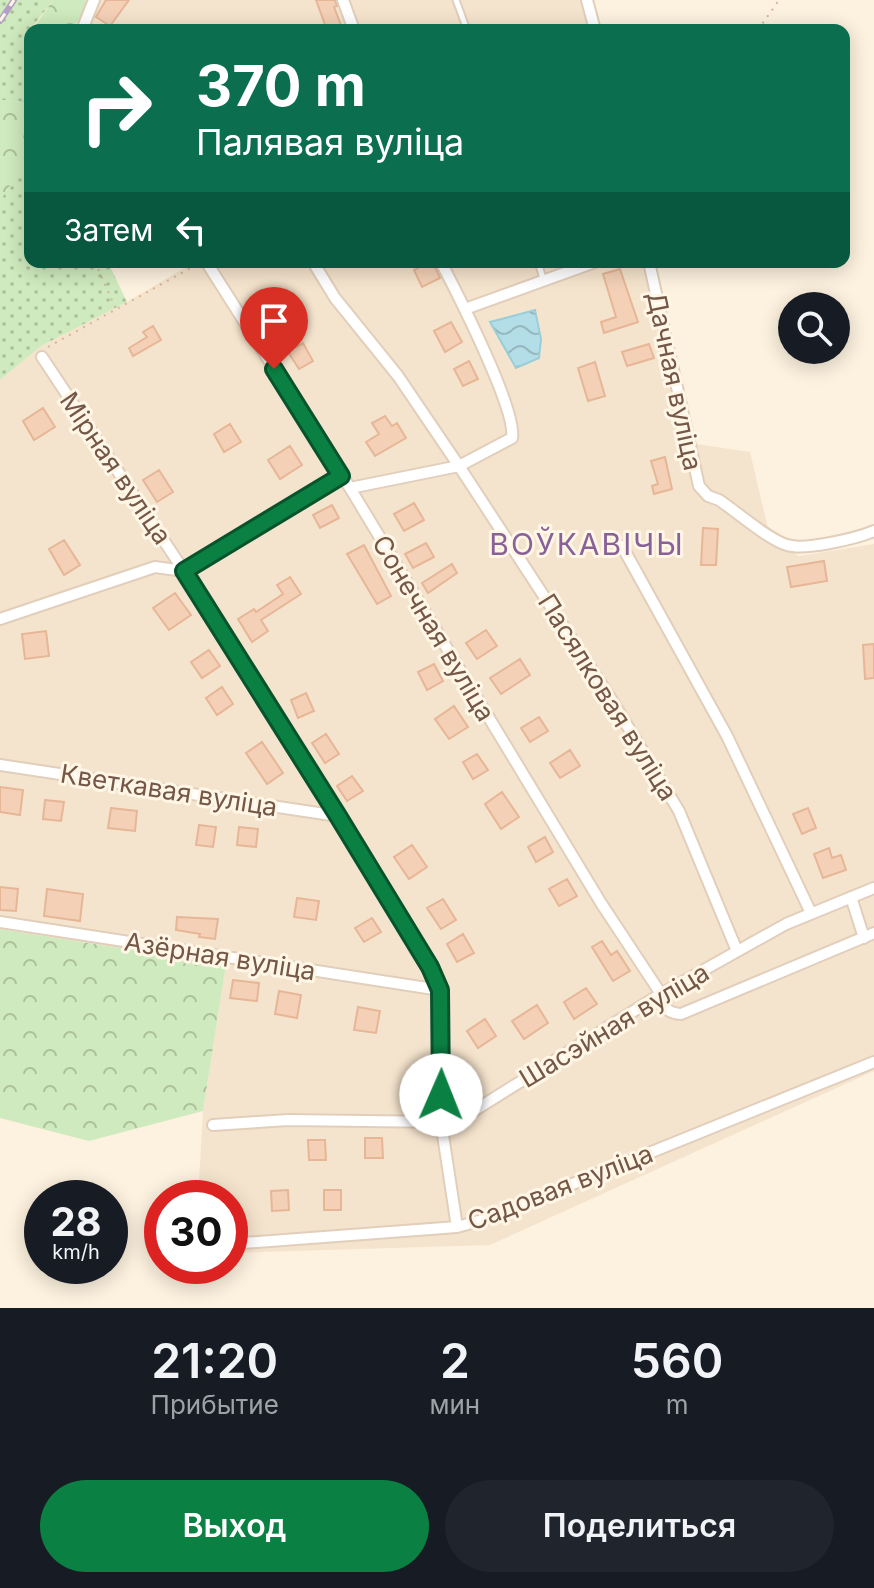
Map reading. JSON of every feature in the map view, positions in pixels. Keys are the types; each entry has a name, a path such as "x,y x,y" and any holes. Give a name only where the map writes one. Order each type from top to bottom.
{"street":[{"path":"84,24 94,0"},
{"path":"343,0 352,24"},
{"path":"587,0 593,24"},
{"name":"Сонечная вуліца","path":"210,268 350,488 601,903 661,994"},
{"name":"Пасялковая вуліца","path":"317,268 335,298 398,376 611,699 679,811 737,951"},
{"path":"350,488 459,466 512,438 514,428 465,309 444,268"},
{"path":"465,309 580,268"},
{"name":"Дачная вуліца","path":"650,268 699,486 708,496 791,547 874,531"},
{"name":"Мірная вуліца","path":"42,357 184,571 338,816 440,990 441,1122 457,1227"},
{"path":"0,619 155,567 184,571 341,476"},
{"path":"622,546 727,736 811,913"},
{"name":"Кветкавая вуліца","path":"0,765 338,816"},
{"name":"Шасэйная вуліца","path":"213,1125 288,1120 441,1122 443,1130 661,994 737,951 786,924 874,888"},
{"path":"661,994 665,1009 681,1014 869,936 851,897"},
{"name":"Азёрная вуліца","path":"0,922 440,990"},
{"name":"Садовая вуліца","path":"248,1243 457,1227 486,1219 874,1062"}],"lane":[{"path":"456,0 465,24"},
{"path":"540,268 544,283"}],"path":[{"path":"762,24 779,0"},
{"path":"98,268 115,308"},
{"path":"42,357 44,350 54,342 187,268"}],"shaded area":[{"path":"92,0 582,0 588,24 82,24"},
{"path":"184,268 647,268 690,443 750,452 771,541 799,556 874,544 874,1071 490,1245 248,1252 248,1180 199,1180 203,1111 226,965 0,929 0,380 41,346 127,302"}],"green space":[{"path":"0,0 53,0 35,24 24,24 23,102 0,100"},
{"path":"53,0 92,0 76,24 36,24"},
{"path":"0,100 23,102 24,163 0,201"},
{"path":"24,162 24,268 111,268 127,302 41,346 0,380 0,201"},
{"path":"0,929 226,965 203,1111 89,1141 0,1118"}],"water":[{"path":"535,310 541,339 539,358 516,368 490,322"}],"building":[{"path":"106,0 129,0 111,24 96,17"},
{"path":"316,0 335,0 337,6 334,7 341,24 325,24"},
{"path":"436,268 440,278 422,287 414,270"},
{"path":"620,269 638,322 604,333 601,322 616,317 603,274"},
{"path":"451,322 462,342 445,352 434,331"},
{"path":"153,326 161,340 133,356 129,348 147,337 143,332"},
{"path":"303,343 313,361 299,369 288,352"},
{"path":"649,344 654,358 627,366 622,352"},
{"path":"469,361 478,379 463,386 454,369"},
{"path":"595,362 605,396 588,401 578,368"},
{"path":"43,408 55,427 34,440 23,421"},
{"path":"385,416 392,426 397,423 406,438 375,456 366,442 379,434 372,423"},
{"path":"230,424 241,442 224,452 214,434"},
{"path":"290,446 302,465 280,479 268,460"},
{"path":"665,457 672,489 654,494 652,486 658,484 651,461"},
{"path":"159,470 173,492 157,502 143,480"},
{"path":"414,503 424,520 404,531 394,514"},
{"path":"332,505 339,518 320,528 313,515"},
{"path":"703,528 718,529 716,565 701,565"},
{"path":"64,540 80,565 64,575 49,549"},
{"path":"426,543 434,557 413,568 405,554"},
{"path":"364,545 391,596 377,604 347,554"},
{"path":"824,561 827,581 791,587 787,567"},
{"path":"452,564 457,573 428,593 422,583"},
{"path":"290,577 301,594 261,620 268,631 252,642 238,619 254,609 256,612 283,594 277,585"},
{"path":"175,593 191,615 169,630 153,608"},
{"path":"486,630 497,646 477,659 466,643"},
{"path":"46,631 49,656 25,659 22,634"},
{"path":"874,644 874,678 865,679 863,645"},
{"path":"209,650 220,666 202,678 191,662"},
{"path":"520,659 530,675 501,694 490,678"},
{"path":"434,664 443,681 427,690 418,672"},
{"path":"222,687 233,704 217,715 206,698"},
{"path":"306,693 314,711 298,718 291,700"},
{"path":"454,706 468,727 449,739 435,719"},
{"path":"539,717 548,731 530,742 521,728"},
{"path":"326,734 339,754 325,763 312,743"},
{"path":"262,742 283,773 267,784 246,753"},
{"path":"570,750 580,766 560,778 550,763"},
{"path":"477,754 488,770 473,779 463,762"},
{"path":"352,776 363,791 347,801 337,786"},
{"path":"0,787 23,790 20,815 0,812"},
{"path":"502,792 519,817 501,829 485,804"},
{"path":"45,800 64,802 61,821 43,819"},
{"path":"111,808 137,811 135,831 108,828"},
{"path":"808,808 816,828 802,834 793,814"},
{"path":"199,825 216,827 213,847 196,845"},
{"path":"239,827 258,829 256,847 237,845"},
{"path":"545,837 553,852 536,862 528,847"},
{"path":"412,845 427,867 409,879 394,857"},
{"path":"829,848 832,858 841,855 846,870 823,878 814,854"},
{"path":"567,879 577,896 559,906 549,889"},
{"path":"0,887 18,889 16,911 0,910"},
{"path":"47,889 83,894 80,921 44,916"},
{"path":"297,898 319,901 316,920 294,917"},
{"path":"443,899 456,920 441,929 427,908"},
{"path":"177,917 218,919 215,939 176,930"},
{"path":"372,918 381,932 364,942 355,928"},
{"path":"463,934 474,953 457,962 447,944"},
{"path":"602,941 611,955 617,951 630,971 613,981 592,947"},
{"path":"233,980 259,983 257,1001 230,998"},
{"path":"586,988 597,1004 574,1019 564,1002"},
{"path":"279,991 301,995 297,1018 275,1014"},
{"path":"537,1005 548,1023 524,1039 512,1021"},
{"path":"358,1007 380,1011 376,1033 354,1030"},
{"path":"485,1019 496,1036 478,1048 467,1031"},
{"path":"365,1138 382,1138 383,1158 365,1158"},
{"path":"308,1140 325,1140 326,1160 309,1160"},
{"path":"288,1190 289,1210 272,1211 271,1191"},
{"path":"324,1190 341,1190 341,1210 324,1210"}],"railway":[{"path":"0,21 14,0"}],"district":[{"name":"ВОЎКАВІЧЫ","path":"587,544"}],"route":[{"path":"274,369 341,476 184,571 430,967 440,990 441,1095"}]}
